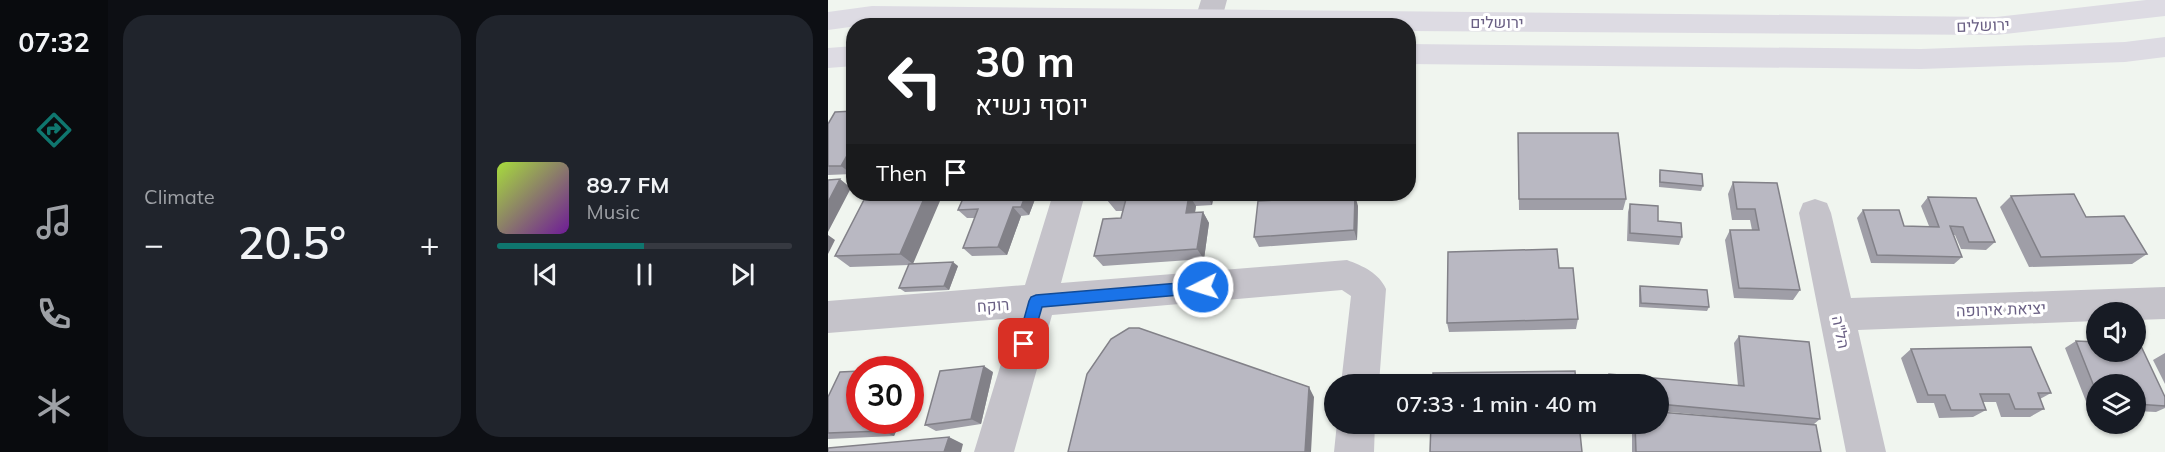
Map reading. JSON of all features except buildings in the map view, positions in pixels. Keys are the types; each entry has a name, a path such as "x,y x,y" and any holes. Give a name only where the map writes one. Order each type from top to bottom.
{"highway":[{"path":"1121,18 1173,0"},
{"path":"1245,0 1267,11 1289,18"},
{"name":"ירושלים","path":"1416,22 1996,26 2165,7"},
{"name":"ירושלים","path":"850,18 872,15 1056,18"},
{"name":"ירושלים","path":"1141,18 1209,15 1254,18"},
{"name":"ירושלים","path":"828,21 846,19"},
{"name":"ירושלים","path":"1416,54 1921,59 2126,52 2165,47"},
{"path":"828,58 846,57"}],"street":[{"path":"994,452 1067,201"},
{"name":"הל\"ה","path":"1815,213 1866,452"},
{"name":"רוקח","path":"828,317 1347,275 1369,289 1361,374"},
{"name":"יציאת אירופה","path":"1837,315 2165,303"},
{"path":"1354,452 1355,434"}],"route":[{"path":"1024,344 1036,301 1203,287"}]}
